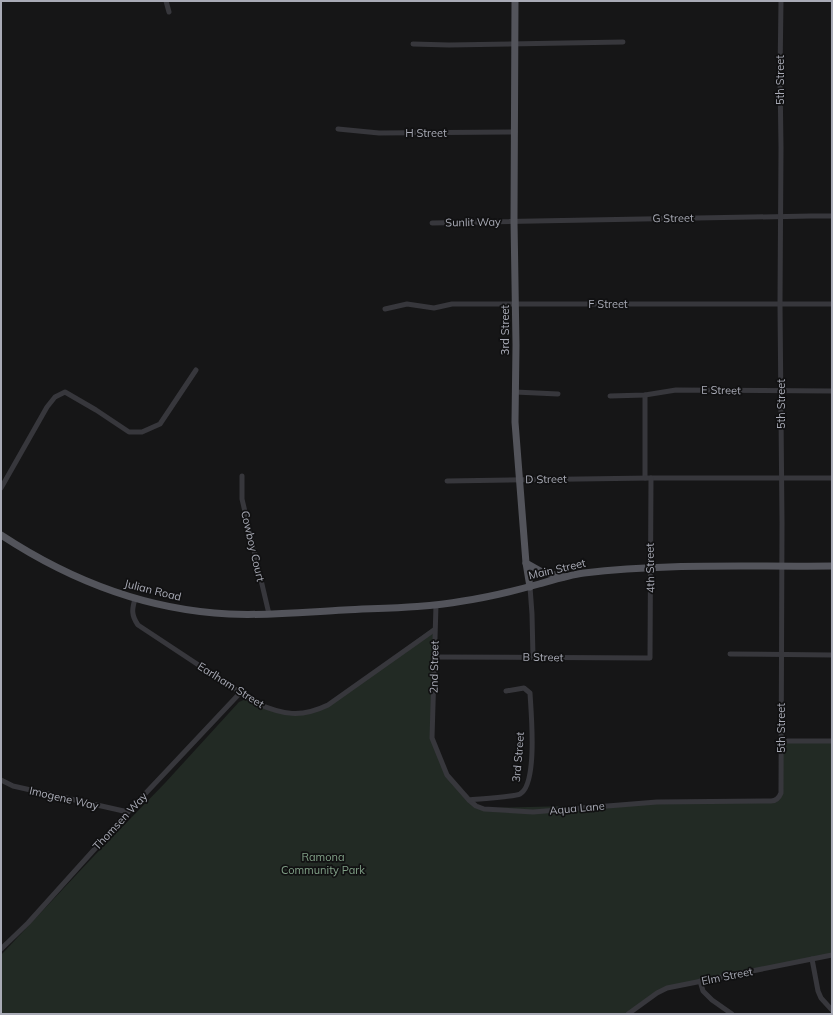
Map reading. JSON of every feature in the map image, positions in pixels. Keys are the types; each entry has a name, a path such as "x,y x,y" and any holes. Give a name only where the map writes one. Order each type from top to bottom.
{"main road":[{"name":"3rd Street","path":"515,1 515,422 526,563 530,587"},
{"name":"Julian Road","path":"1,535 26,551 75,577 135,599 182,609 229,614 312,612"},
{"path":"526,563 542,572 564,578"},
{"name":"Main Street","path":"312,612 436,605 500,594 582,573 689,566 832,566"}],"street":[{"path":"166,1 169,12"},
{"name":"5th Street","path":"770,801 774,801 779,798 781,792 781,1"},
{"path":"413,44 623,42"},
{"name":"H Street","path":"338,129 379,133 515,132"},
{"name":"G Street","path":"514,221 832,216"},
{"name":"Sunlit Way","path":"432,223 514,221"},
{"name":"F Street","path":"385,309 407,304 434,308 452,304 832,304"},
{"path":"1,488 47,407 55,397 65,392 129,432 142,432 160,424 196,370"},
{"name":"E Street","path":"610,396 645,395 676,390 832,391"},
{"path":"515,392 558,394"},
{"name":"4th Street","path":"645,395 650,568 650,658"},
{"name":"Cowboy Court","path":"242,476 242,499 269,614"},
{"name":"D Street","path":"447,481 648,478 832,478"},
{"name":"3rd Street","path":"530,587 533,657"},
{"name":"Earlham Street","path":"135,599 132,610 134,619 138,625 256,703 272,710 290,714 308,713 328,705 434,630"},
{"name":"2nd Street","path":"431,729 436,605"},
{"path":"730,654 832,654"},
{"name":"B Street","path":"435,656 650,658"},
{"name":"3rd Street","path":"469,800 520,794 529,782 533,741 530,693 524,688 506,691"},
{"name":"Thomsen Way","path":"1,949 28,923 128,812 240,693"},
{"name":"Aqua Lane","path":"431,729 432,738 448,775 469,800 476,806 484,809 533,812 657,802 770,801"},
{"path":"781,741 832,741"},
{"name":"Imogene Way","path":"1,780 13,786 128,812"},
{"name":"Elm Street","path":"628,1014 657,993 667,988 832,954"},
{"path":"812,959 818,991 821,998 832,1010"},
{"path":"700,981 703,991 712,1000 732,1014"}],"green space":[{"name":"Ramona Community Park","path":"435,626 431,729 444,770 470,802 487,808 770,801 779,797 781,741 832,741 832,955 666,989 628,1014 1,1014 1,955 165,783 239,702 248,698 257,703 295,714 328,705"}]}
